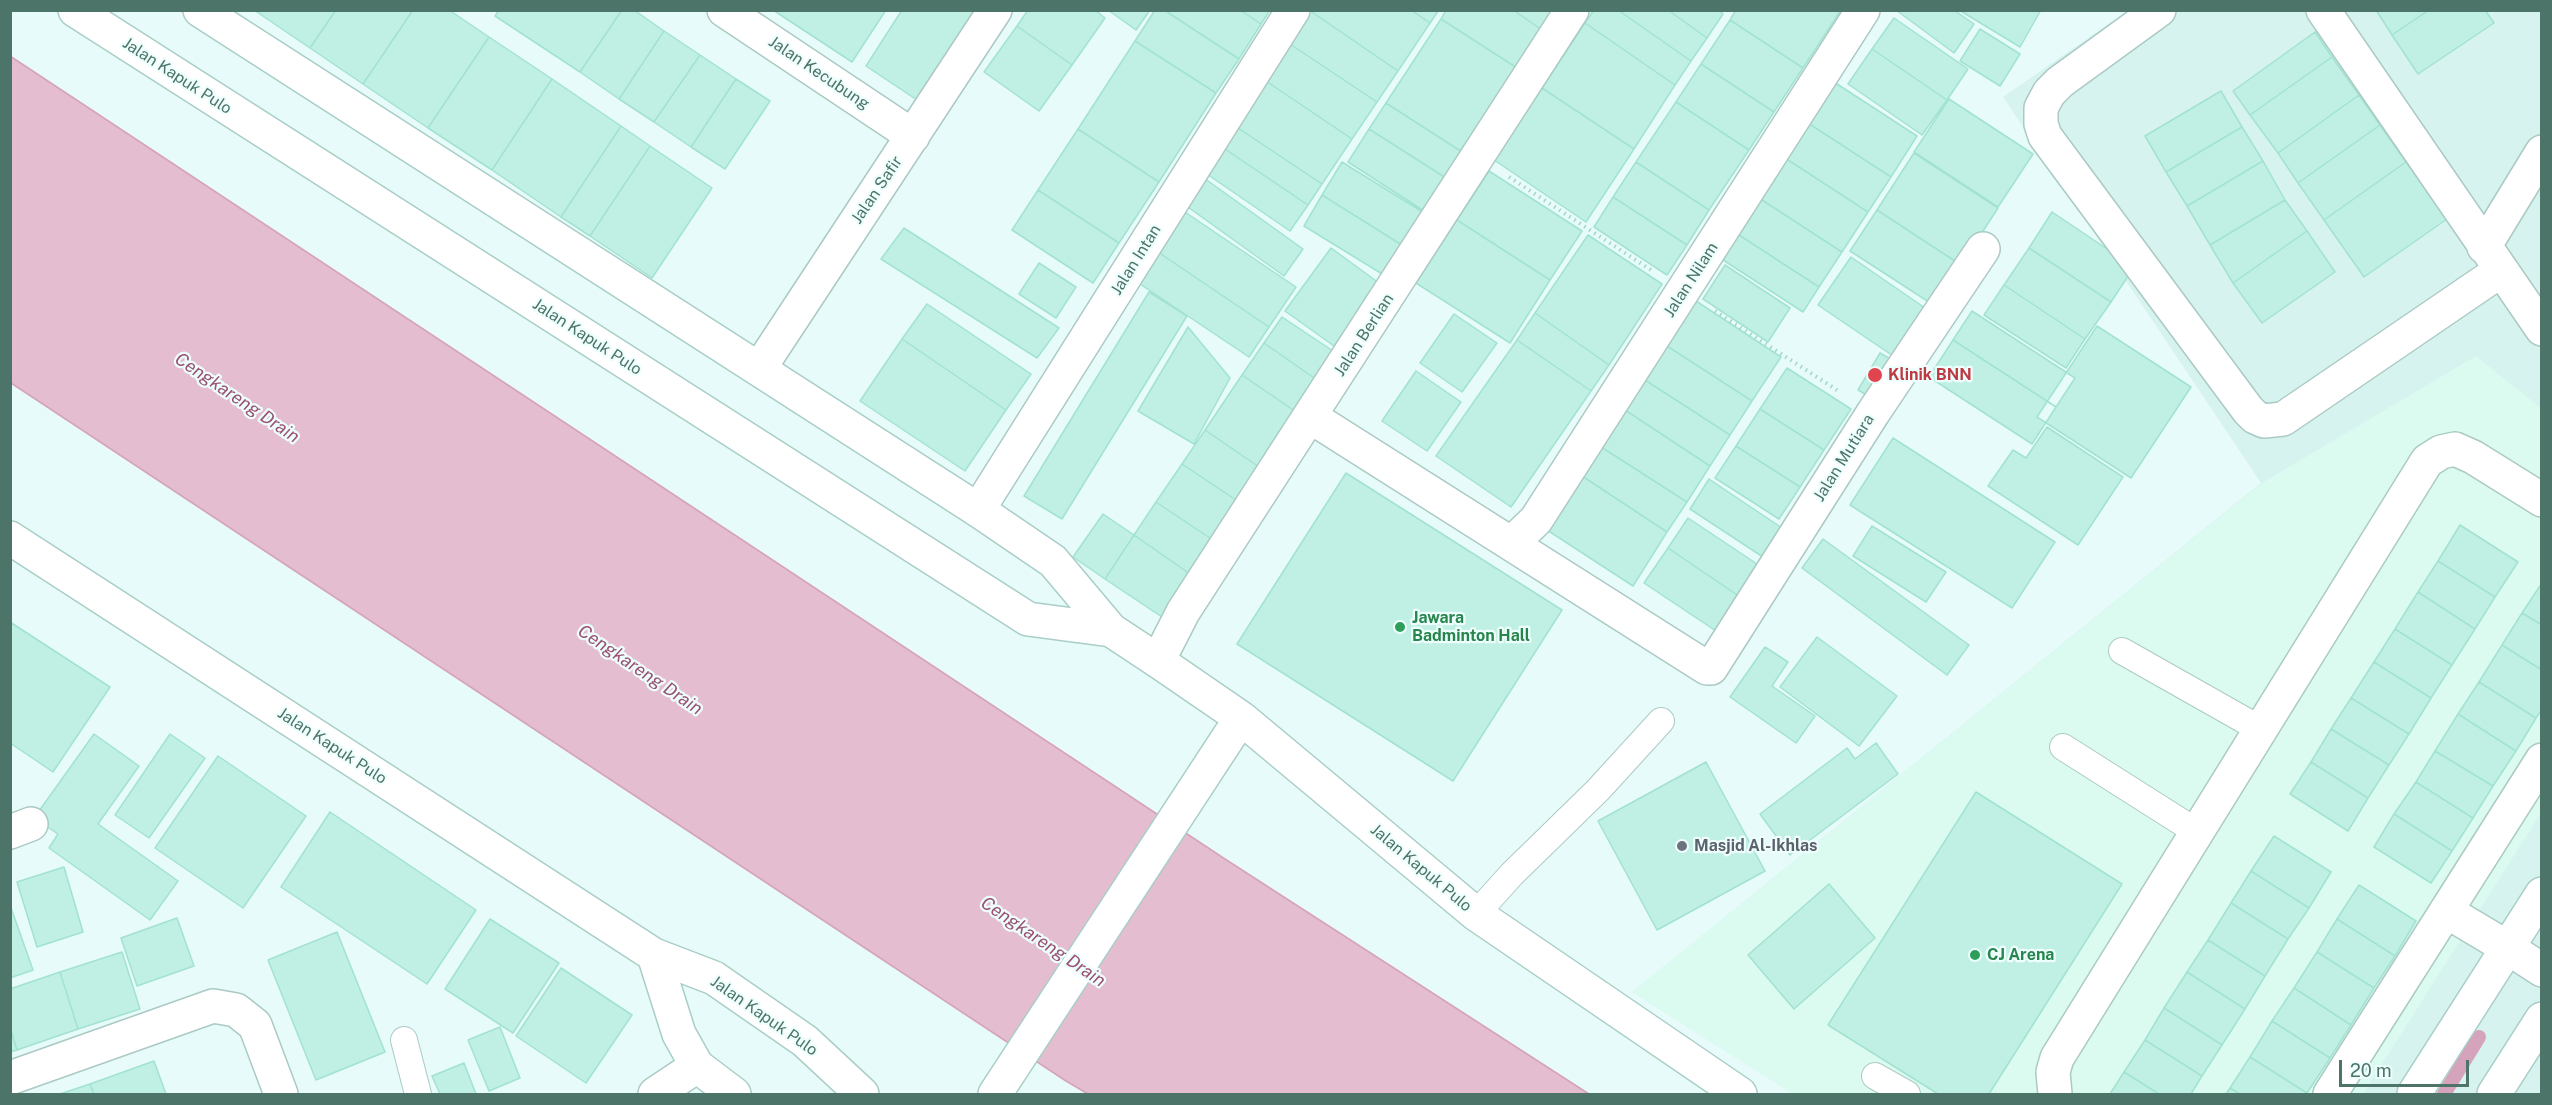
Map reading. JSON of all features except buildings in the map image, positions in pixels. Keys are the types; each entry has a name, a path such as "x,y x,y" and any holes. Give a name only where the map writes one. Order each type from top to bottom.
{"street":[{"name":"Jalan Kapuk Pulo","path":"75,10 1028,619 1111,630"},
{"name":"Jalan Kapuk Pulo","path":"200,10 978,510 1053,561 1111,630 1158,661 1234,730 1476,914 1740,1095"},
{"name":"Jalan Kecubung","path":"724,10 913,136"},
{"name":"Jalan Safir","path":"759,369 995,10"},
{"name":"Jalan Intan","path":"978,510 1293,10"},
{"name":"Jalan Berlian","path":"1158,661 1184,612 1572,10"},
{"name":"Jalan Nilam","path":"1512,543 1536,520 1863,10"},
{"path":"2159,10 2060,82 2049,93 2041,108 2041,124 2052,146 2248,410 2255,417 2264,421 2283,419 2492,259 2541,152"},
{"path":"2323,10 2541,329"},
{"name":"Jalan Mutiara","path":"1512,543 1710,668 1873,413 1983,249"},
{"path":"1311,417 1512,543"},
{"path":"2055,1095 2052,1086 2057,1058 2427,461 2441,452 2455,449 2473,457 2541,500"},
{"name":"Jalan Kapuk Pulo","path":"10,538 654,955 714,978 805,1041 862,1095"},
{"path":"996,1095 1234,730"},
{"path":"2330,1095 2541,760"},
{"path":"2414,1095 2541,894"},
{"path":"2446,912 2541,970"},
{"path":"654,955 679,1034 697,1066 734,1095"},
{"path":"10,1078 213,1006 236,1010 255,1025 281,1095"},
{"path":"2494,1095 2541,1019"},
{"path":"655,1095 697,1066"}],"lane":[{"path":"2122,651 2260,729"},
{"path":"1476,914 1512,874 1598,790 1661,721"},
{"path":"2063,747 2197,832"},
{"path":"404,1040 418,1095"},
{"path":"1875,1076 1907,1095"}],"shaded area":[{"path":"2127,11 2541,11 2541,1094 1793,1094 1632,992 2261,483 2003,97"},
{"path":"2476,356 2541,408 2541,813 2363,1094 1793,1094 1632,992 2262,483"}],"water":[{"name":"Cengkareng Drain","path":"10,56 1225,859 1589,1094 1088,1094 1066,1081 11,383"}],"waterway":[{"path":"2444,1094 2479,1037"}],"place":[{"name":"Klinik BNN","path":"1875,375"},
{"name":"Jawara Badminton Hall","path":"1400,627"},
{"name":"Masjid Al-Ikhlas","path":"1682,846"},
{"name":"CJ Arena","path":"1975,955"}]}
